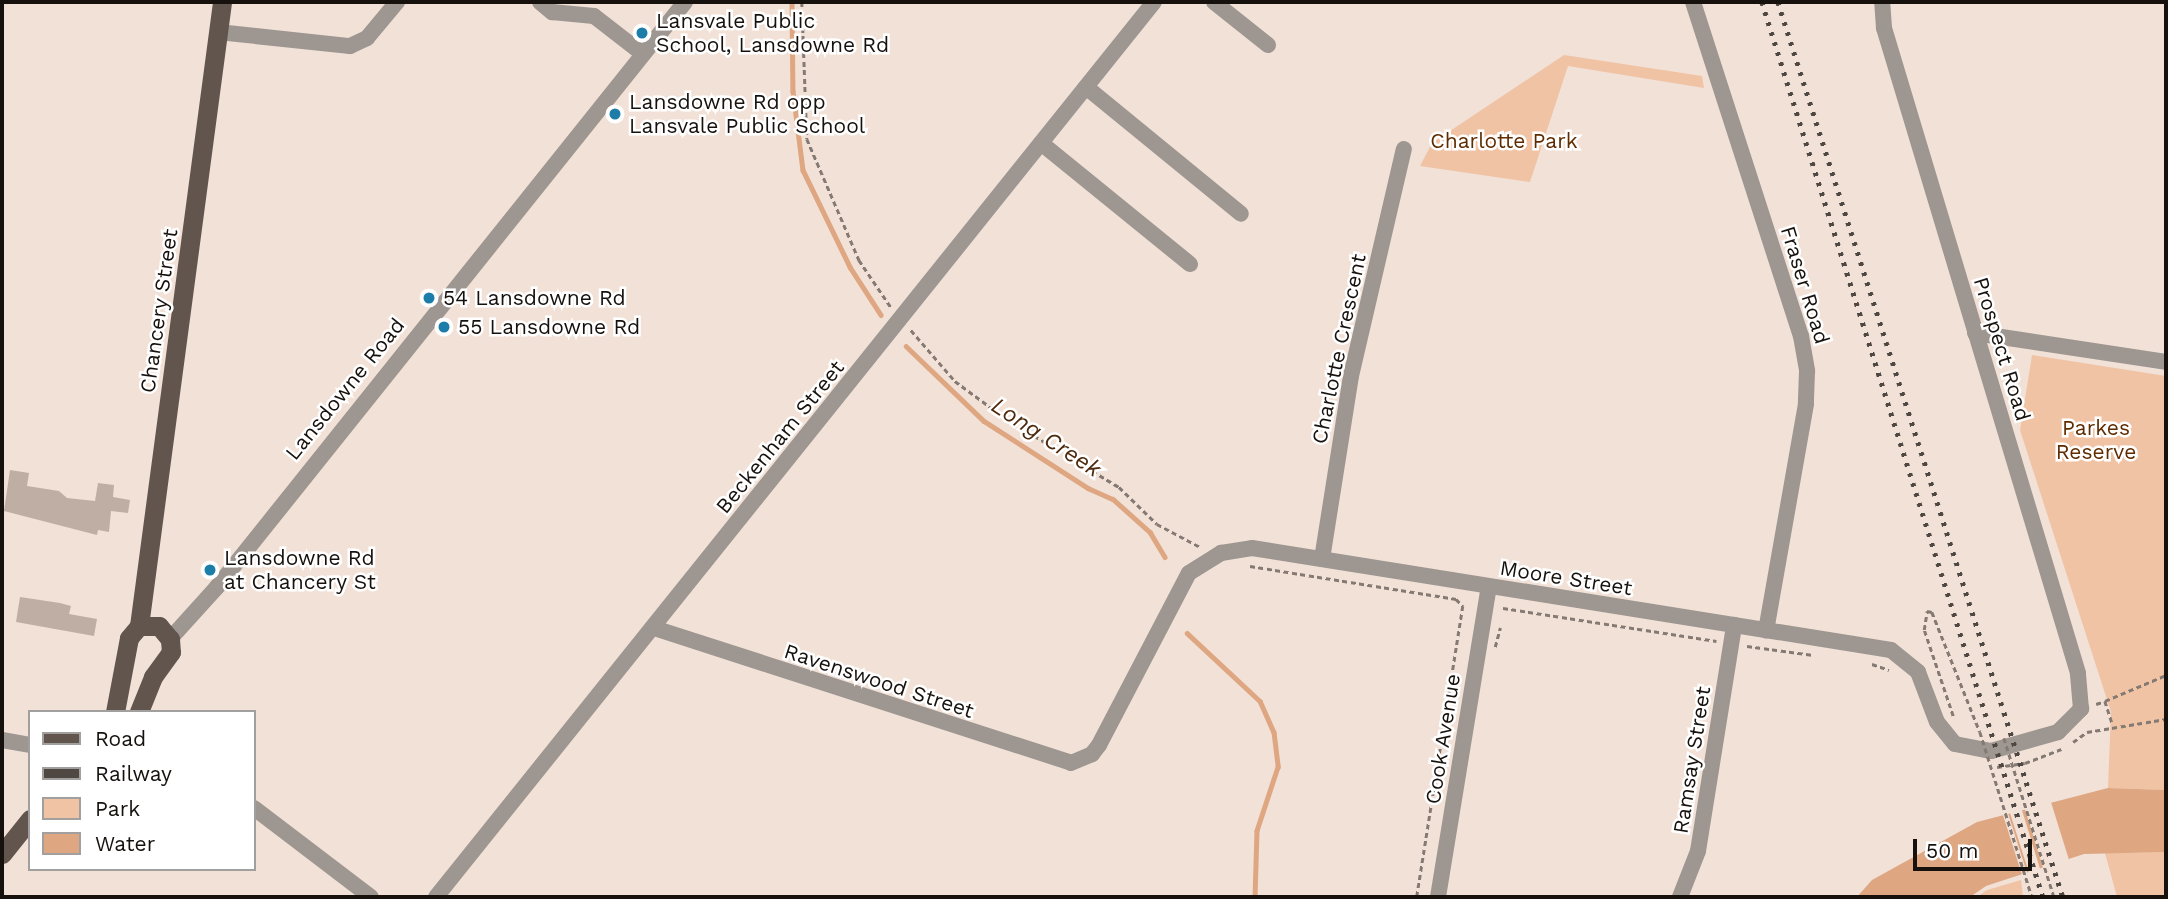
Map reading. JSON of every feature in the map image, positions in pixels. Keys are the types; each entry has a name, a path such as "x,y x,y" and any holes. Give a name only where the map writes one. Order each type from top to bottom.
{"main road":[{"name":"Chancery Street","path":"115,710 129,638 139,626 222,2"},
{"path":"139,626 159,626 170,639 170,657 153,677 140,710"},
{"path":"2,854 28,822"}],"street":[{"path":"218,32 349,46 366,38 397,2"},
{"path":"540,2 552,12 594,16 643,54"},
{"name":"Lansdowne Road","path":"170,639 217,587 685,2"},
{"name":"Beckenham Street","path":"436,897 1154,2"},
{"path":"1214,2 1268,45"},
{"name":"Fraser Road","path":"1693,2 1801,336 1807,371 1806,404 1766,630"},
{"name":"Prospect Road","path":"1882,2 1884,28 2078,673 2081,709"},
{"path":"1086,87 1241,214"},
{"path":"1041,143 1190,264"},
{"name":"Charlotte Crescent","path":"1322,559 1351,376 1404,149"},
{"path":"1975,334 2166,362"},
{"name":"Moore Street","path":"1092,754 1178,590 1199,563 1221,553 1252,548 1766,630 1902,655 1918,672 1944,734 1968,750 1991,751 2036,740 2068,725 2081,709"},
{"name":"Cook Avenue","path":"1438,897 1489,587"},
{"name":"Ramsay Street","path":"1680,897 1698,851 1734,625"},
{"name":"Ravenswood Street","path":"654,628 1058,760 1071,763 1092,754"},
{"path":"2,740 28,745"},
{"path":"256,810 371,897"}],"path":[{"path":"802,2 807,139 859,260 888,303"},
{"path":"913,333 955,381 1005,418 1119,487 1157,524 1200,547"},
{"path":"1239,564 1457,599 1462,606 1417,897"},
{"path":"1503,606 1827,657"},
{"path":"1955,721 1924,630 1927,611 1932,612 1980,732 2032,897"},
{"path":"1868,663 1897,674"},
{"path":"2081,709 2166,675"},
{"path":"2105,701 2113,725"},
{"path":"1987,767 2025,763 2063,749 2087,732 2113,725 2166,719"},
{"path":"2004,738 2054,897"}],"green space":[{"name":"Charlotte Park","path":"1564,55 1702,76 1704,88 1568,66 1530,182 1420,166 1432,143"},
{"name":"Parkes Reserve","path":"2032,355 2166,376 2166,790 2108,788 2111,712 2020,430"},
{"path":"2166,852 2166,897 2117,897 2105,853"},
{"path":"2021,880 2023,897 1977,897 1987,890"}],"water":[{"path":"2108,788 2166,790 2166,852 2084,854 1986,886 1970,897 1857,897 1872,880 1977,822"}],"pier":[{"path":"2050,799 2070,863 2044,871 2024,806"},
{"path":"2021,807 2041,872 2030,876 2009,810"},
{"path":"2007,810 2028,876 2023,878 2002,812"}],"building":[{"path":"10,470 29,473 27,486 59,491 67,498 95,501 98,483 114,485 113,497 130,500 128,513 111,511 109,532 98,530 97,535 4,511"},
{"path":"20,597 71,606 69,614 97,619 94,636 16,622"}],"waterway":[{"name":"Long Creek","path":"792,2 793,91 803,170 850,267 881,315"},
{"name":"Long Creek","path":"906,346 984,421 1088,488 1113,499 1150,532 1165,557"},
{"name":"Long Creek","path":"1187,633 1260,701 1274,732 1278,767 1257,831 1255,897"}],"railway":[{"path":"1762,2 2043,897"},
{"path":"1778,2 2063,897"}],"place":[{"name":"Lansvale Public School, Lansdowne Rd","path":"642,33"},
{"name":"Lansdowne Rd opp Lansvale Public School","path":"615,114"},
{"name":"54 Lansdowne Rd","path":"429,298"},
{"name":"55 Lansdowne Rd","path":"444,327"},
{"name":"Lansdowne Rd at Chancery St","path":"210,570"}]}
